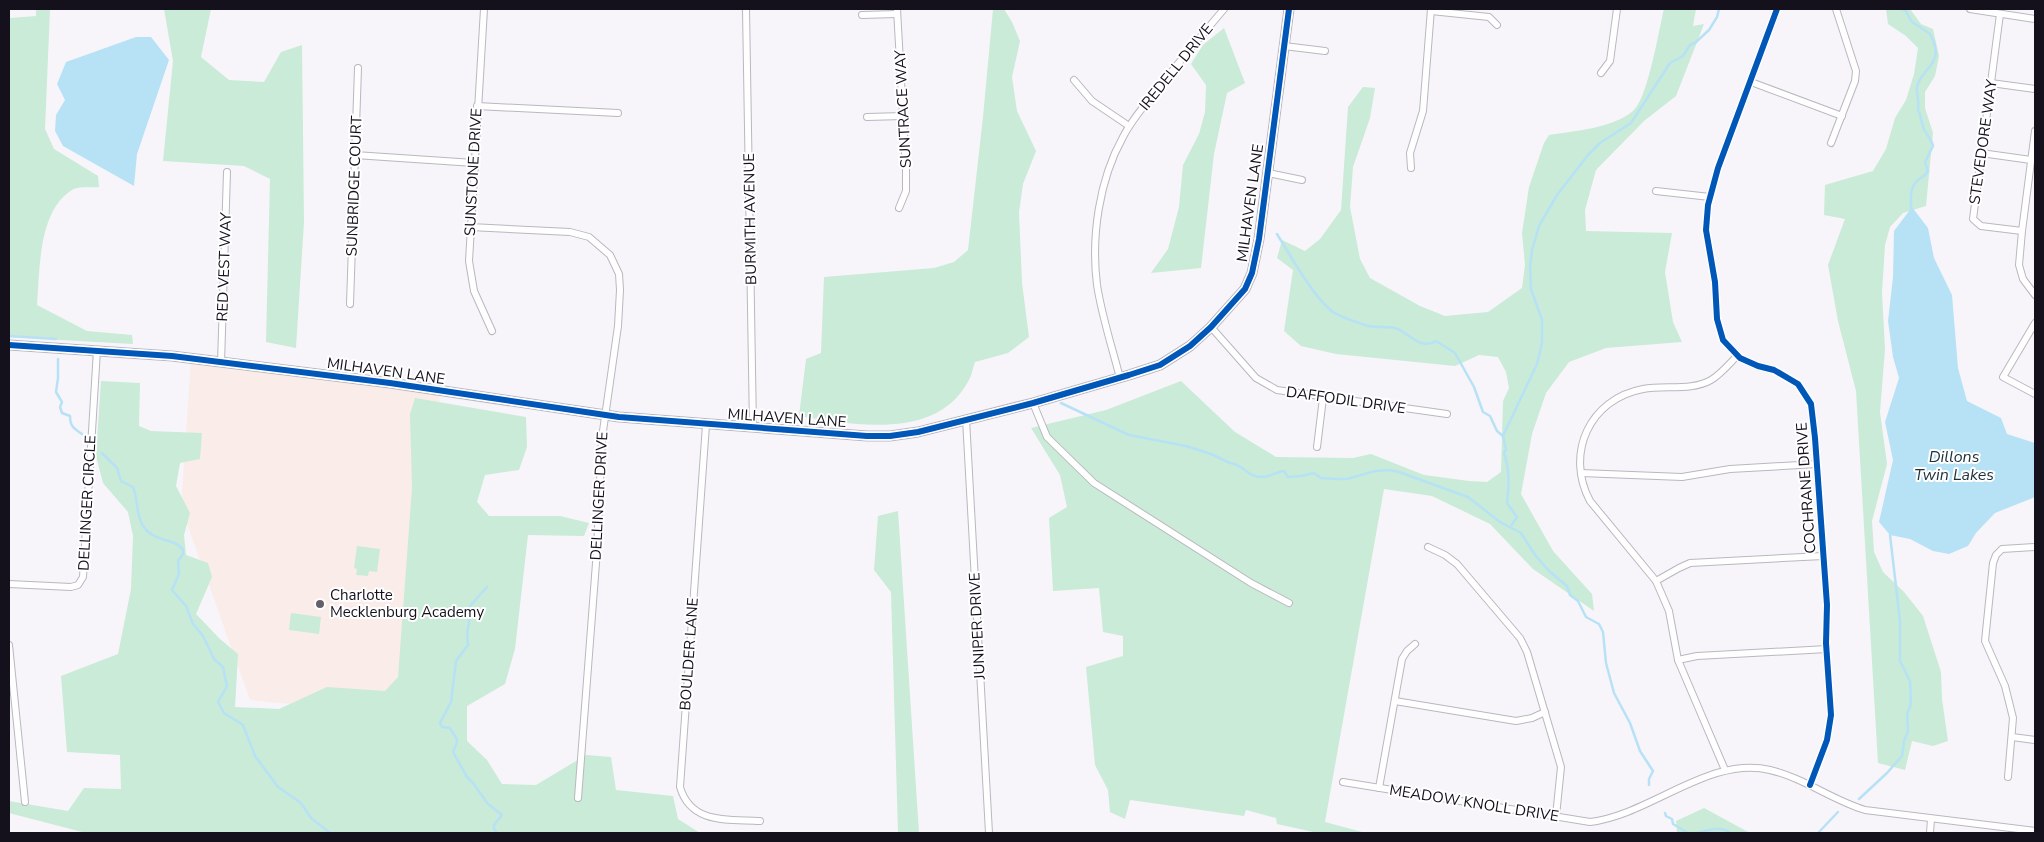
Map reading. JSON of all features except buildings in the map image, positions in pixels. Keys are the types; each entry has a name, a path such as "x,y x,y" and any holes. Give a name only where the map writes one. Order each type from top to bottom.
{"street":[{"name":"SUNSTONE DRIVE","path":"484,9 469,261 471,278 480,306 492,331"},
{"name":"BURMITH AVENUE","path":"746,9 754,428"},
{"name":"IREDELL DRIVE","path":"1120,378 1097,285 1096,239 1101,200 1106,180 1129,126 1181,59 1224,9"},
{"name":"MILHAVEN LANE","path":"9,345 97,350 221,363 390,383 605,414 706,425 890,436 918,432 1033,403 1148,370 1175,356 1211,327 1245,289 1252,273 1259,239 1289,9"},
{"path":"1601,74 1610,61 1617,9"},
{"path":"1725,770 1678,660 1669,611 1656,581 1590,501 1584,489 1579,458 1584,438 1594,418 1604,407 1630,393 1642,389 1699,384 1712,380 1736,356 1723,340 1717,319 1715,282 1706,230 1710,198 1722,154 1777,9"},
{"path":"1831,143 1855,81 1856,71 1836,9"},
{"path":"1970,9 2035,19"},
{"path":"1411,168 1410,153 1418,134 1424,111 1431,10 1488,17 1497,25"},
{"path":"862,15 897,12"},
{"name":"SUNTRACE WAY","path":"897,12 906,191 899,208"},
{"name":"STEVEDORE WAY","path":"2000,14 1974,218 1980,226 2022,231"},
{"path":"1284,46 1325,51"},
{"name":"SUNBRIDGE COURT","path":"350,304 358,68"},
{"name":"IREDELL DRIVE","path":"1074,80 1092,101 1129,126"},
{"path":"1750,82 1842,116"},
{"path":"1991,83 2035,89"},
{"path":"477,106 618,113"},
{"path":"867,118 903,116"},
{"path":"2035,130 2019,264 2024,279 2035,295"},
{"path":"1981,153 2031,160"},
{"path":"355,155 474,162"},
{"name":"RED VEST WAY","path":"221,363 227,172"},
{"path":"1268,173 1302,180"},
{"path":"1656,191 1710,198"},
{"name":"DELLINGER DRIVE","path":"470,227 580,234 597,242 610,255 619,274 620,290 615,347 602,438 597,550 578,798"},
{"path":"2035,323 2003,377 2035,394"},
{"name":"DAFFODIL DRIVE","path":"1211,327 1261,382 1283,392 1447,414"},
{"name":"DELLINGER CIRCLE","path":"9,584 71,587 78,586 83,578 97,350"},
{"name":"COCHRANE DRIVE","path":"1736,356 1788,376 1804,391 1811,404 1814,423 1828,624 1827,649 1830,715 1824,751 1810,785"},
{"path":"1317,447 1323,398"},
{"path":"1033,403 1047,437 1094,483 1251,583 1289,603"},
{"name":"JUNIPER DRIVE","path":"966,419 989,833"},
{"name":"BOULDER LANE","path":"706,425 680,788 682,795 691,808 704,815 760,821"},
{"path":"1581,473 1682,477 1730,469 1816,464"},
{"path":"2008,777 2013,718 2007,696 1985,641 1988,601 1993,563 1996,555 2002,549 2035,547"},
{"path":"1428,548 1445,555 1457,564 1520,638 1527,652 1561,767 1556,816"},
{"path":"1656,581 1678,568 1690,564 1823,556"},
{"path":"1379,788 1402,660 1407,650 1416,644"},
{"path":"9,645 25,802"},
{"path":"1678,660 1697,656 1827,649"},
{"path":"1395,701 1516,721 1532,718 1545,712"},
{"path":"2012,737 2035,740"},
{"name":"MEADOW KNOLL DRIVE","path":"1342,782 1590,822 1618,817 1707,776 1725,770 1743,768 1769,770 1810,785 1850,806 1865,810 2035,831"},
{"path":"1930,833 1931,819"}],"shaded area":[{"name":"Charlotte Mecklenburg Academy","path":"191,359 440,391 417,716 250,700 181,507"}],"green space":[{"path":"36,9 50,9 45,129 54,149 98,176 99,187 72,190 61,199 53,212 47,226 40,258 37,305 87,331 132,335 133,344 9,337 9,11 10,18 36,16"},
{"path":"164,9 211,9 201,57 229,80 264,82 281,52 302,45 304,222 296,348 266,342 270,179 244,166 163,161 173,61"},
{"path":"993,9 1004,9 1020,41 1012,77 1017,111 1036,151 1023,184 1019,212 1022,283 1029,337 1008,353 975,362 969,380 955,399 937,413 916,421 869,425 799,416 806,359 821,353 824,277 934,268 954,262 968,250"},
{"path":"1664,9 1696,9 1693,26 1704,24 1676,96 1644,121 1596,170 1585,210 1586,231 1672,233 1665,272 1673,322 1682,342 1606,348 1569,362 1546,393 1532,434 1521,494 1553,551 1592,594 1594,611 1533,569 1490,524 1432,496 1384,489 1325,822 1366,833 1318,833 1277,824 1276,818 1246,810 1244,816 1130,800 1125,819 1110,812 1108,790 1095,765 1086,667 1123,656 1123,636 1103,632 1099,588 1053,591 1049,518 1067,507 1060,475 1031,428 1106,410 1181,381 1235,432 1276,457 1353,458 1371,454 1424,475 1487,482 1501,472 1503,401 1509,388 1506,372 1498,357 1479,355 1455,366 1336,354 1301,346 1284,331 1293,270 1277,258 1282,240 1305,251 1320,239 1341,210 1348,107 1363,87 1375,88 1370,118 1353,167 1350,207 1360,259 1370,278 1420,306 1445,316 1488,312 1522,288 1525,265 1522,233 1529,187 1544,143 1549,135 1604,125 1625,117 1633,111 1638,104 1648,79"},
{"path":"1886,9 1910,9 1921,24 1933,29 1939,56 1935,76 1925,92 1925,108 1933,133 1926,206 1903,213 1890,227 1885,245 1882,293 1885,349 1880,412 1887,464 1872,521 1874,552 1883,572 1904,592 1923,616 1941,672 1942,699 1948,741 1933,746 1912,741 1905,770 1878,763 1856,391 1838,321 1828,265 1845,219 1824,215 1825,185 1873,171 1886,149 1895,118 1906,100 1914,74 1918,48 1906,36 1888,24"},
{"path":"1224,28 1245,83 1227,93 1214,154 1201,268 1151,273 1168,249 1179,207 1183,165 1199,134 1205,112 1206,85 1191,64 1203,45"},
{"path":"101,381 140,383 139,426 151,431 202,433 200,459 180,463 176,486 190,513 184,535 186,555 208,563 212,577 196,614 220,639 238,654 235,707 279,709 327,687 385,691 398,677 412,488 410,414 415,398 526,417 527,447 519,470 485,475 477,502 489,516 560,516 589,523 584,536 528,535 515,649 505,684 467,706 467,741 487,760 502,784 536,785 586,755 611,757 616,790 673,796 678,819 700,833 86,833 9,813 9,801 68,811 84,788 121,789 120,755 67,752 61,676 118,654 131,589 133,536 128,512 103,483 96,456"},
{"path":"898,511 919,833 898,833 891,592 874,570 878,516"},
{"path":"357,546 380,549 377,572 369,571 368,576 356,575 357,569 354,568"},
{"path":"291,613 321,617 319,634 289,630"},
{"path":"1704,808 1750,833 1677,833 1676,821"}],"water":[{"path":"136,37 151,37 169,60 137,154 134,186 63,146 55,131 56,115 65,100 57,84 66,62"},
{"name":"Dillons Twin Lakes","path":"1912,207 1928,228 1934,258 1952,295 1958,368 1967,401 2001,418 2007,434 2035,443 2035,497 1995,513 1976,533 1968,546 1949,554 1933,551 1910,539 1890,535 1879,522 1893,460 1885,422 1899,378 1893,357 1888,321 1893,277 1894,231"}],"waterway":[{"path":"1503,436 1537,364 1542,343 1542,320 1531,289 1530,267 1532,250 1539,226 1557,195 1588,155 1600,143 1631,123 1670,63 1683,56 1690,45 1695,43 1709,30 1717,17 1719,9"},
{"path":"1901,9 1906,11 1911,21 1930,34 1936,53 1931,65 1919,80 1917,87 1918,110 1924,129 1933,146 1925,162 1928,171 1915,183 1912,190 1911,209"},
{"path":"1277,234 1310,287 1333,312 1344,318 1369,326 1398,329 1421,343 1426,344 1436,341 1455,353 1474,387 1483,412 1490,416 1497,431 1503,436 1508,478 1507,503 1517,517 1511,526"},
{"path":"9,336 56,339"},
{"path":"58,359 56,392 62,402 60,407 62,413 70,416 73,426 82,434"},
{"path":"1061,403 1129,435 1186,446 1211,454 1238,465 1248,473 1256,476 1266,477 1284,471 1288,477 1314,473 1321,478 1347,479 1375,471 1389,470 1468,497 1500,522 1521,533 1535,555 1549,571 1567,586 1570,595 1578,601 1586,617 1599,624 1603,632 1606,663 1614,693 1630,723 1640,751 1653,771 1649,779 1649,785"},
{"path":"102,453 117,468 121,481 133,487 139,517 143,526 153,535 174,543 183,550 183,554 178,561 179,574 172,590 186,606 193,624 203,636 214,659 223,667 227,686 218,702 224,713 243,725 255,756 278,787 301,803 311,818 330,833"},
{"path":"1859,799 1902,756 1904,741 1908,731 1907,714 1911,704 1910,681 1900,661 1900,621 1890,535 1892,533"},
{"path":"487,587 469,607 468,645 456,661 451,702 440,723 442,727 450,728 456,738 457,742 453,752 467,777 488,804 502,815 494,825 497,833"},
{"path":"1818,833 1838,812"},
{"path":"1665,813 1666,816 1672,819 1673,824 1688,833"},
{"path":"1697,833 1718,829 1731,833"}],"cycle path":[{"path":"9,345 172,356 390,383 619,417 867,436 890,436 918,432 1033,403 1160,365 1190,346 1211,327 1245,289 1252,273 1259,239 1289,9"},
{"path":"1777,9 1718,168 1708,205 1706,230 1715,282 1717,319 1723,340 1740,358 1758,366 1774,370 1798,384 1811,404 1827,605 1826,643 1831,715 1827,740 1810,785"}],"place":[{"name":"Charlotte Mecklenburg Academy","path":"320,604"}]}
